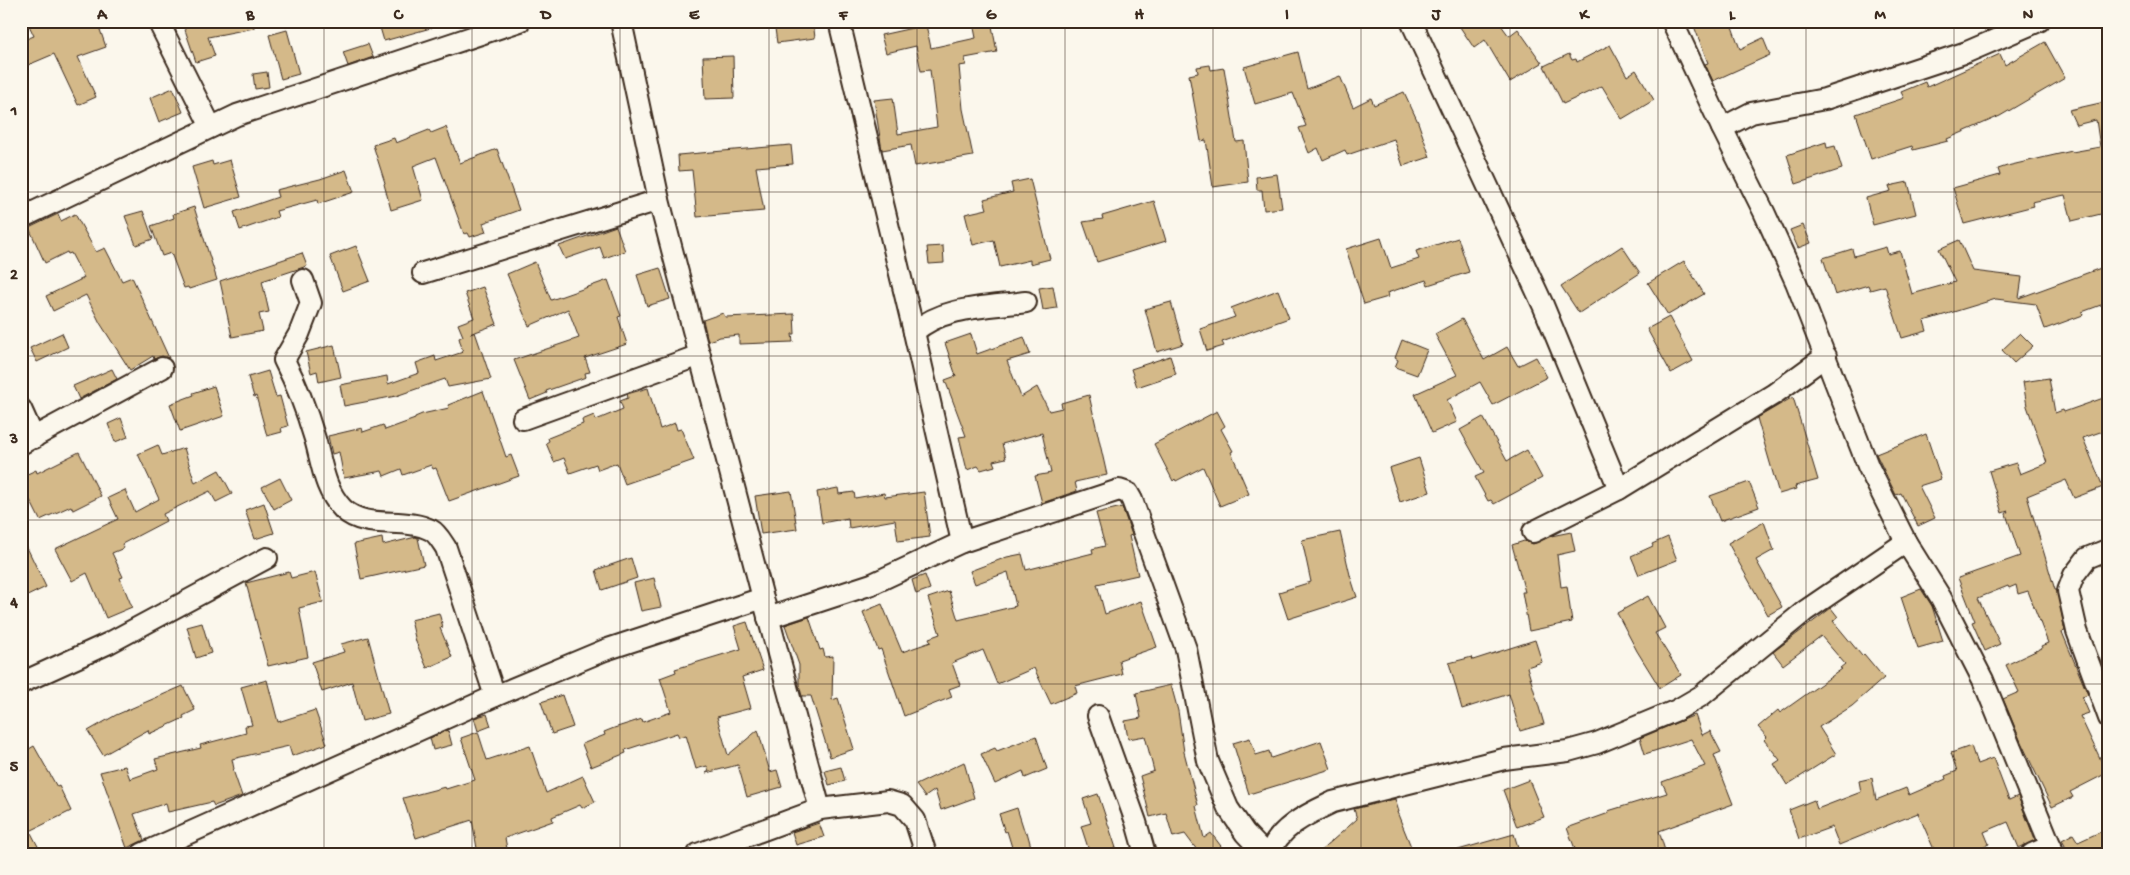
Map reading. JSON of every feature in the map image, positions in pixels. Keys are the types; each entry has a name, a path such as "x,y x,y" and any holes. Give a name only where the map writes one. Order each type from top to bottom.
{"street":[{"path":"158,21 211,127"},
{"path":"21,218 237,115 520,21"},
{"path":"621,21 659,200 820,809"},
{"path":"839,21 914,332 962,542"},
{"path":"1411,21 1543,305 1619,489"},
{"path":"1672,21 1796,282 1868,466 1906,542 1941,598 1983,680 2046,851"},
{"path":"1722,128 1751,113 1825,98 1967,52 2039,21"},
{"path":"423,273 659,200"},
{"path":"303,280 311,303 300,334 284,360 296,385 315,438 327,486 343,509 360,520 410,523 433,531 446,548 495,696"},
{"path":"914,332 926,322 949,313 1026,302"},
{"path":"524,419 700,355"},
{"path":"1533,532 1619,489 1774,394 1826,356"},
{"path":"21,409 27,441 162,368"},
{"path":"768,618 872,584 962,542 1118,490 1128,493 1186,649 1208,761 1228,808 1245,833 1265,854"},
{"path":"1270,854 1276,839 1285,831 1310,814 1333,802 1504,759 1568,751 1597,743 1677,710 1700,696 1805,611 1906,542"},
{"path":"2109,549 2087,558 2074,575 2068,591 2077,631 2109,718"},
{"path":"21,683 109,643 267,558"},
{"path":"142,854 495,696 605,650 763,598"},
{"path":"1098,716 1136,822 1145,854"},
{"path":"698,854 820,809 888,801 902,805 915,820 926,854"}],"building":[{"path":"27,21 97,21 106,47 78,57 96,97 78,105 54,54 21,68 21,41 34,36"},
{"path":"182,21 253,21 254,28 208,37 215,56 196,62"},
{"path":"392,21 437,21 438,26 384,41 379,24"},
{"path":"774,21 813,21 815,38 777,43"},
{"path":"991,21 997,52 965,58 966,65 959,66 963,109 973,156 915,166 911,145 882,150 874,100 893,98 898,134 937,127 930,70 921,71 916,46 886,53 881,35 926,25 931,48 976,38 973,23"},
{"path":"1456,21 1498,21 1509,36 1518,29 1542,63 1510,82 1485,40 1474,48"},
{"path":"1707,21 1713,21 1714,26 1730,21 1740,49 1763,38 1770,55 1713,81 1705,64 1708,63 1694,26"},
{"path":"287,30 299,74 281,79 269,35"},
{"path":"2045,42 2065,78 2000,116 1947,139 1948,141 1913,150 1912,146 1871,159 1856,114 1904,98 1901,92 1925,82 1927,87 2000,54 2005,65"},
{"path":"368,44 373,57 348,66 343,52"},
{"path":"1610,45 1627,76 1636,70 1654,100 1622,119 1602,86 1563,104 1544,66 1569,54 1572,60 1576,59 1577,62"},
{"path":"1298,52 1307,89 1340,76 1353,107 1371,98 1374,105 1404,92 1418,122 1430,157 1403,166 1394,139 1347,155 1345,150 1323,160 1318,148 1309,153 1299,128 1306,126 1293,93 1255,104 1244,67"},
{"path":"733,56 734,98 705,99 703,57"},
{"path":"1210,65 1211,70 1224,68 1236,142 1244,141 1248,182 1213,187 1206,140 1201,141 1189,75 1198,73 1197,67"},
{"path":"267,72 269,87 255,89 253,74"},
{"path":"173,88 183,112 159,122 150,98"},
{"path":"2109,101 2109,212 2072,221 2065,195 2032,202 2034,206 1964,224 1953,188 2000,175 1998,169 2007,166 2072,151 2100,147 2096,120 2076,125 2069,110"},
{"path":"446,127 460,163 497,149 519,210 483,223 486,232 470,237 468,233 464,234 436,157 413,166 423,200 391,210 373,145 394,138 396,143 429,130 431,133"},
{"path":"1826,142 1827,148 1835,146 1842,169 1796,184 1787,155"},
{"path":"791,145 793,164 756,167 764,211 697,217 692,170 679,171 678,155"},
{"path":"230,160 241,197 204,208 192,167 212,161 213,165"},
{"path":"346,170 354,192 318,204 317,200 276,211 278,217 240,230 234,212 278,197 276,190 320,179"},
{"path":"1277,174 1282,208 1264,210 1262,190 1257,190 1256,177"},
{"path":"1030,179 1050,259 1030,264 1030,260 1000,267 994,240 973,245 965,214 987,209 984,199 1013,192 1011,183"},
{"path":"1908,182 1916,214 1873,225 1866,198 1891,191 1889,186"},
{"path":"1154,201 1166,241 1097,262 1083,222 1103,219 1102,216"},
{"path":"194,207 217,280 189,289 188,287 184,288 171,253 162,256 151,226 174,218 173,214"},
{"path":"143,211 153,239 136,245 125,216"},
{"path":"58,214 61,221 75,214 96,252 105,248 122,281 132,277 169,358 162,356 154,359 153,356 130,370 100,323 86,295 53,311 46,296 84,278 71,253 68,254 67,252 45,263 29,228"},
{"path":"1803,225 1811,243 1798,248 1790,230"},
{"path":"616,226 625,251 604,258 600,247 565,259 559,246"},
{"path":"1381,238 1391,268 1419,259 1416,251 1458,238 1469,272 1428,285 1426,280 1387,293 1388,297 1364,304 1346,249"},
{"path":"1959,240 1973,271 2022,277 2019,298 2109,265 2109,302 2082,312 2083,315 2045,329 2036,304 1996,299 1924,321 1927,331 1902,338 1885,286 1870,290 1868,285 1835,295 1823,258 1852,249 1854,256 1886,247 1888,254 1900,251 1912,294 1955,282 1939,249"},
{"path":"356,246 370,281 343,291 330,256"},
{"path":"943,246 944,263 929,264 927,247"},
{"path":"1622,246 1640,273 1579,313 1561,286"},
{"path":"302,253 307,266 262,281 269,312 259,314 263,331 232,337 220,281"},
{"path":"1684,261 1704,294 1668,315 1648,283"},
{"path":"535,262 551,300 608,280 621,316 618,317 627,344 585,358 590,372 585,373 586,377 546,391 547,393 530,400 514,360 579,338 568,309 529,326 507,274"},
{"path":"660,268 670,299 647,306 637,275"},
{"path":"1053,286 1057,308 1043,310 1039,288"},
{"path":"483,287 497,324 475,332 491,379 448,387 445,379 396,396 344,406 340,385 387,376 388,384 419,373 416,363 435,356 436,361 463,352 459,338 463,336 458,324 474,318 465,293"},
{"path":"1278,290 1289,318 1222,342 1224,346 1207,351 1200,329 1235,317 1231,308"},
{"path":"1171,302 1183,344 1157,352 1145,309"},
{"path":"723,313 725,317 794,314 795,334 792,334 793,342 739,344 739,335 720,337 708,341 703,320"},
{"path":"1669,317 1693,361 1671,373 1647,329"},
{"path":"1462,319 1484,360 1507,347 1518,366 1536,357 1547,377 1493,405 1480,382 1447,400 1457,422 1432,433 1415,394 1457,375 1435,334"},
{"path":"62,333 68,347 37,362 30,348"},
{"path":"2020,333 2033,346 2014,363 2002,350"},
{"path":"971,334 977,354 1024,337 1030,354 1007,361 1021,397 1037,387 1049,411 1062,408 1061,403 1089,395 1107,475 1075,482 1077,491 1042,503 1035,476 1051,473 1042,433 1002,444 1006,458 993,461 995,466 981,470 978,466 967,470 959,437 966,436 945,380 956,376 945,343"},
{"path":"1402,340 1427,350 1417,375 1395,367 1398,360 1395,358"},
{"path":"334,345 341,377 319,382 317,371 311,373 306,352"},
{"path":"1170,356 1176,374 1137,387 1131,369"},
{"path":"112,369 117,379 79,399 73,386"},
{"path":"268,371 276,397 280,396 288,426 281,428 282,432 267,436 256,396 254,397 248,377"},
{"path":"2049,378 2055,413 2063,410 2064,412 2109,396 2109,429 2083,438 2103,487 2074,498 2066,480 2027,496 2055,590 2057,590 2065,631 2062,632 2088,695 2082,697 2089,713 2080,716 2107,773 2070,792 2073,797 2052,807 2003,699 2019,692 2006,665 2042,648 2041,646 2048,643 2028,591 2018,594 2016,585 2009,588 2008,586 1978,598 2000,644 1985,651 1972,622 1975,621 1958,578 2020,556 2006,514 2008,511 2002,513 1989,471 2016,463 2020,474 2047,463 2027,406 2023,382"},
{"path":"214,386 224,416 180,431 170,404"},
{"path":"648,388 660,429 675,423 677,430 681,429 694,460 625,484 617,463 598,470 596,464 570,473 564,458 554,462 546,443 549,441 548,438 583,424 582,420 594,415 596,420 623,409 620,401 628,398 627,394"},
{"path":"483,391 506,457 511,455 519,476 449,501 436,468 433,469 431,465 403,475 401,469 384,476 382,471 344,478 339,452 332,454 328,436 362,428 363,432 383,425 385,430 415,419 415,417 422,414 449,408 448,405"},
{"path":"1793,397 1818,480 1795,486 1796,489 1779,494 1757,418"},
{"path":"1217,411 1225,426 1221,429 1233,451 1231,452 1249,494 1220,506 1203,467 1173,481 1154,444"},
{"path":"1483,417 1507,461 1527,450 1542,478 1494,504 1491,500 1488,501 1475,477 1484,473 1460,430"},
{"path":"121,418 128,437 115,442 108,424"},
{"path":"1926,434 1941,479 1919,486 1935,518 1918,526 1901,493 1896,495 1876,454"},
{"path":"158,445 162,455 184,448 195,483 219,470 232,494 216,502 210,491 163,514 166,521 122,544 124,548 112,553 123,577 120,578 132,607 106,618 87,573 72,581 55,549 118,519 108,498 125,490 135,512 159,499 138,454"},
{"path":"79,452 101,496 73,510 71,506 40,520 30,500 21,504 21,477 36,470 37,473"},
{"path":"1419,458 1430,492 1400,502 1389,468"},
{"path":"280,478 291,500 274,509 262,487"},
{"path":"1749,482 1759,507 1720,521 1710,496"},
{"path":"838,488 839,494 854,492 855,498 884,493 885,497 924,492 930,537 898,541 895,520 849,528 848,518 822,523 817,492"},
{"path":"791,491 797,529 761,534 755,496"},
{"path":"264,503 274,533 255,539 245,510"},
{"path":"1122,507 1132,535 1129,536 1138,575 1097,584 1105,614 1141,601 1157,647 1119,660 1122,674 1075,686 1077,693 1051,704 1034,668 997,684 983,650 952,663 960,685 949,689 952,697 904,716 881,649 878,650 863,612 882,604 902,652 931,642 929,638 940,634 928,598 949,591 958,620 1016,606 1008,572 975,584 970,571 1007,557 1022,554 1026,570 1093,553 1092,549 1105,546 1096,513"},
{"path":"1764,522 1774,550 1756,560 1782,607 1768,615 1728,543"},
{"path":"1340,532 1357,597 1288,619 1279,592 1311,582 1302,540"},
{"path":"1571,532 1575,551 1557,555 1561,587 1567,586 1572,622 1529,631 1522,592 1525,592 1512,545 1524,541 1533,544 1551,536"},
{"path":"21,535 46,587 21,599"},
{"path":"1668,537 1677,560 1639,575 1631,556"},
{"path":"382,538 383,545 418,538 424,565 361,579 354,544"},
{"path":"631,558 637,578 602,590 596,570"},
{"path":"289,572 291,578 315,572 323,602 299,608 308,657 268,666 246,583"},
{"path":"925,575 930,589 916,594 912,580"},
{"path":"654,578 661,607 641,611 634,583"},
{"path":"1921,589 1932,606 1943,641 1918,648 1901,597"},
{"path":"1648,596 1665,628 1655,633 1681,675 1660,688 1637,651 1617,613"},
{"path":"1831,608 1838,617 1833,621 1862,656 1864,654 1884,678 1852,706 1819,727 1836,754 1787,785 1774,764 1780,760 1764,740 1767,737 1758,727 1778,710 1780,713 1842,669 1840,668 1845,664 1821,636 1783,665 1773,652"},
{"path":"439,613 443,627 440,628 452,657 427,668 416,642 411,620"},
{"path":"809,617 820,650 823,649 825,657 833,656 832,700 838,698 854,749 830,757 811,696 802,696 799,685 799,665 785,625"},
{"path":"747,622 763,670 742,677 751,708 717,717 728,755 758,730 770,772 777,770 782,787 747,797 738,765 706,773 709,771 707,766 696,769 686,735 679,737 677,733 625,750 626,753 591,767 582,744 605,735 604,732 614,728 642,719 643,722 671,712 660,678 676,672 675,669 741,649 734,626"},
{"path":"202,623 211,653 196,658 187,627"},
{"path":"368,637 389,714 362,721 352,682 322,692 312,662 344,652 341,644"},
{"path":"1535,640 1542,662 1527,667 1544,724 1520,731 1509,694 1462,709 1449,663 1472,657 1473,660"},
{"path":"267,680 278,722 315,710 327,744 292,756 289,746 232,759 233,770 242,796 214,806 212,802 168,812 166,803 134,814 144,840 127,848 100,772 125,766 130,779 158,769 155,759 201,748 200,745 246,733 245,726 252,725 241,687"},
{"path":"1171,685 1204,838 1211,833 1227,854 1200,854 1185,834 1173,837 1166,813 1150,817 1140,776 1154,771 1145,736 1128,739 1125,721 1141,718 1136,693"},
{"path":"183,686 195,710 183,716 184,718 149,734 148,730 103,755 88,731 116,715"},
{"path":"562,695 573,727 552,734 541,702"},
{"path":"487,714 491,726 478,731 474,718"},
{"path":"1695,715 1702,735 1710,731 1721,752 1714,755 1733,804 1659,831 1666,854 1577,854 1567,828 1609,813 1608,811 1667,793 1662,782 1705,766 1691,739 1645,754 1640,738"},
{"path":"448,730 452,745 433,750 430,738"},
{"path":"478,732 487,760 530,746 546,793 583,776 595,802 582,808 580,805 552,817 553,821 505,838 508,854 478,854 472,820 416,838 403,798 445,787 446,789 475,780 461,738"},
{"path":"1036,736 1047,769 1025,778 1023,771 995,784 981,754 995,748 997,751"},
{"path":"1250,738 1256,755 1269,751 1271,758 1321,741 1331,769 1249,794 1233,743"},
{"path":"34,746 57,787 59,786 71,811 30,831 42,854 21,854 21,754"},
{"path":"1971,746 1977,764 1993,758 2009,800 2018,796 2035,840 2019,848 2008,822 1984,832 1989,844 1966,854 1936,854 1918,813 1839,845 1832,827 1799,839 1789,810 1814,800 1817,809 1861,792 1859,781 1872,778 1876,800 1906,788 1909,795 1946,779 1945,776 1957,771 1951,753"},
{"path":"964,762 974,798 941,810 935,790 925,797 916,785"},
{"path":"841,767 845,781 829,785 825,771"},
{"path":"1529,780 1544,817 1517,827 1503,790"},
{"path":"1098,794 1116,848 1100,854 1090,854 1081,826 1091,823 1083,799"},
{"path":"1395,799 1399,812 1397,812 1414,854 1317,854 1357,819 1354,809"},
{"path":"1017,808 1025,833 1027,832 1033,854 1014,854 1007,831 1005,832 999,814"},
{"path":"819,823 824,837 796,845 792,832"},
{"path":"2109,828 2109,854 2066,854 2066,848 2062,840 2073,834 2078,842"},
{"path":"1514,834 1520,854 1458,854 1458,850"}]}
